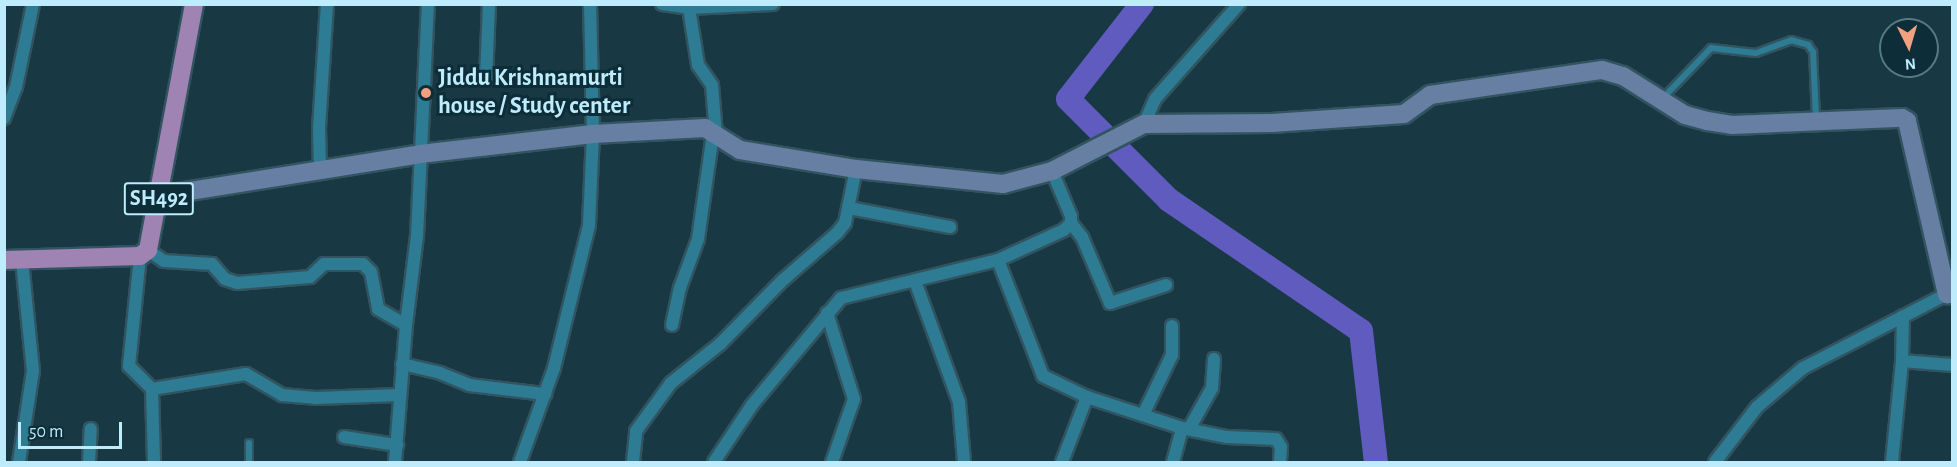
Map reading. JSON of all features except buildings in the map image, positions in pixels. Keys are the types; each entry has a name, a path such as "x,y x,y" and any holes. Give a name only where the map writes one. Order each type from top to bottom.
{"main road":[{"name":"SH492","path":"144,253 159,196 194,4"},
{"path":"13,260 144,253"}],"street":[{"path":"4,118 10,86 33,4"},
{"path":"320,170 319,128 327,4"},
{"path":"395,462 402,364 417,236 428,4"},
{"path":"486,79 489,4"},
{"path":"520,462 545,394 589,225 593,134 590,4"},
{"path":"662,4 689,8 773,4"},
{"path":"1144,124 1162,91 1239,4"},
{"path":"672,325 680,288 698,239 714,134 712,85 698,65 689,8"},
{"path":"159,196 420,154 593,134 705,128 740,150 856,169 1003,184 1058,167 1144,124 1272,123 1404,114 1430,95 1602,70 1623,76 1685,115 1732,125 1902,118 1907,121 1950,294 1803,368 1780,386 1740,427 1716,462"},
{"path":"1058,167 1071,223 1082,237 1110,303 1166,285"},
{"path":"633,462 636,431 671,383 720,344 783,280 829,241 845,223 856,169"},
{"path":"849,208 950,227"},
{"path":"714,462 752,405 827,313 848,293 915,281 998,260 1064,230 1071,223"},
{"path":"154,462 152,389 129,366 144,253 164,261 212,264 225,279 237,283 310,277 324,264 363,264 371,272 378,309 406,325"},
{"path":"13,260 33,371 19,462"},
{"path":"998,260 1039,370 1087,397 1186,429 1227,437 1276,439 1281,447 1280,462"},
{"path":"915,281 959,402 964,462"},
{"path":"827,313 854,399 832,462"},
{"path":"1893,462 1902,361 1903,316"},
{"path":"1143,415 1172,355 1172,326"},
{"path":"1173,462 1186,429 1212,388 1214,359"},
{"path":"1902,361 1953,365"},
{"path":"402,364 440,373 469,386 545,394"},
{"path":"152,389 246,374 282,394 315,398 400,395"},
{"path":"1062,462 1087,397"},
{"path":"89,462 91,429"},
{"path":"344,437 397,445"}],"lane":[{"path":"1661,100 1711,48 1756,53 1781,42 1801,42 1813,52 1817,122"},
{"path":"249,443 249,462"}],"waterway":[{"path":"1142,4 1068,99 1169,200 1361,331 1376,462"}],"place":[{"name":"Jiddu Krishnamurti house / Study center","path":"426,93"}]}
